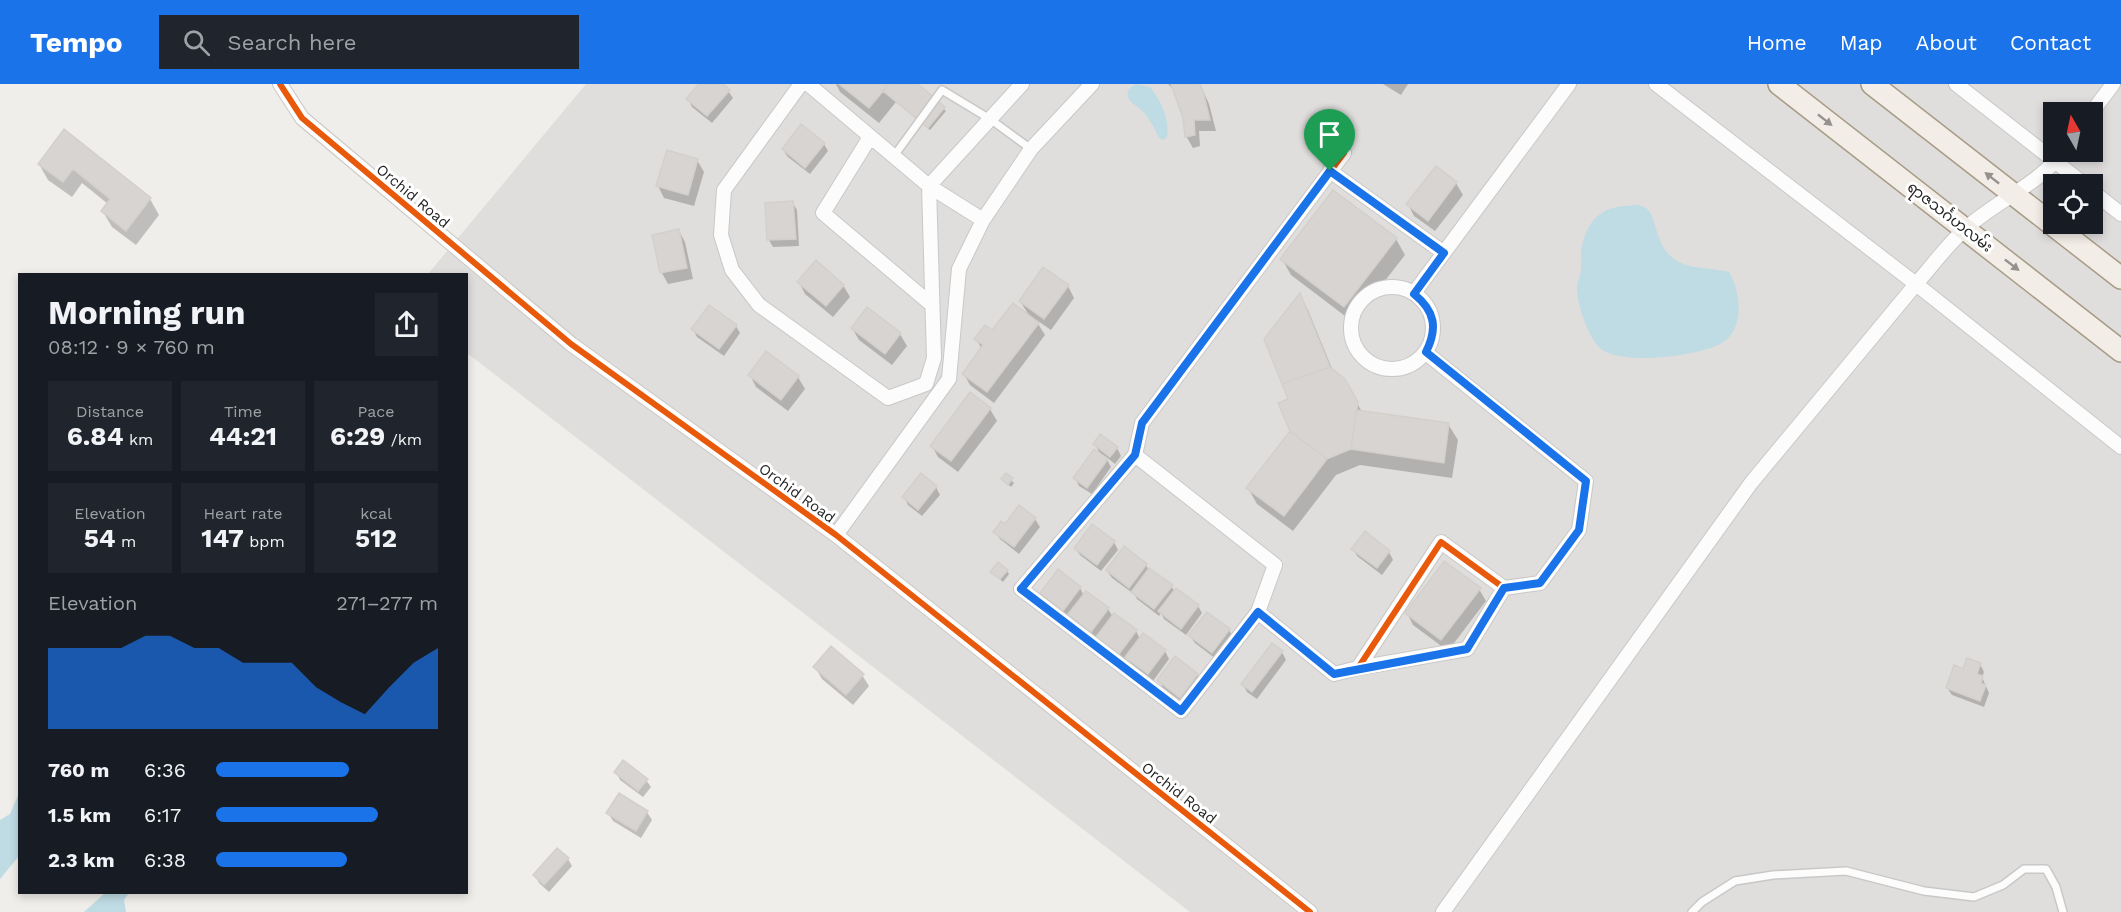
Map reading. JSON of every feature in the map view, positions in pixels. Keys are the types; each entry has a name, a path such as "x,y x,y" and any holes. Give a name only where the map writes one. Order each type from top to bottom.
{"main road":[{"name":"ရာဇသင်္ဂဟလမ်း","path":"1779,84 2121,351"},
{"path":"1872,84 2121,278"}],"street":[{"name":"Orchid Road","path":"280,84 302,118 571,344 836,535 1310,912"},
{"path":"801,84 724,190 721,235 732,270 759,305 888,398 926,384 934,358 929,186 1022,84"},
{"path":"808,84 929,186 983,220"},
{"path":"836,535 949,379 959,269 983,220 1031,149 1092,84"},
{"path":"1414,294 1569,84"},
{"path":"1656,84 1916,284 2121,447"},
{"path":"1956,84 2043,146"},
{"path":"2100,102 2113,84"},
{"path":"870,137 823,213 932,306"},
{"path":"1135,455 1275,565 1258,612 1181,711 1021,589 1135,455 1142,423 1344,153"},
{"path":"1443,912 1751,483 1916,284 1965,229 2014,195 2053,162"},
{"path":"2064,162 2075,174"},
{"path":"1330,171 1444,253"},
{"path":"2103,200 2121,214"},
{"path":"1401,288 1414,294 1424,302 1431,314 1434,327 1432,340 1426,352 1416,362 1404,368 1384,368 1366,359 1357,349 1352,337 1352,323 1356,310 1364,299 1375,291 1401,288"},
{"path":"1358,669 1441,542 1504,588 1540,583 1579,530 1586,481 1426,352"},
{"path":"1258,612 1334,674 1467,649 1504,588"}],"lane":[{"path":"894,156 942,90 990,119 1031,149"},
{"path":"1692,912 1702,902 1735,881 1773,875 1846,871 1924,891 1974,897 2003,885 2024,869 2046,869 2056,887 2063,912"}],"shaded area":[{"path":"586,84 2121,84 2121,912 1190,912 468,354 468,273 429,273"}],"water":[{"path":"1136,84 1150,87 1161,104 1168,130 1164,140 1159,138 1146,115 1129,99 1129,90"},
{"path":"1638,205 1650,213 1663,246 1674,259 1693,267 1729,272 1736,290 1739,310 1734,329 1722,343 1697,352 1643,358 1611,354 1601,349 1592,338 1584,320 1577,293 1581,271 1581,249 1585,235 1595,218 1601,213 1617,207"},
{"path":"18,795 18,857 0,879 0,820 10,814"},
{"path":"104,894 128,894 124,900 126,912 84,912"}],"building":[{"path":"699,84 723,84 730,90 707,116 686,99"},
{"path":"839,84 889,84 869,108"},
{"path":"889,84 918,84 945,107 928,128 883,91"},
{"path":"1171,84 1200,84 1210,120 1194,120 1195,135 1185,137 1183,118"},
{"path":"801,124 825,143 805,168 782,149"},
{"path":"64,129 151,198 126,231 101,211 110,199 73,169 63,182 38,164"},
{"path":"667,150 698,159 688,195 656,186"},
{"path":"1436,166 1457,182 1428,221 1406,204"},
{"path":"1333,190 1397,238 1344,307 1280,259"},
{"path":"793,201 796,239 767,240 765,203"},
{"path":"679,229 687,268 660,273 652,235"},
{"path":"816,260 844,285 826,306 797,282"},
{"path":"1043,267 1069,285 1044,319 1019,301"},
{"path":"1300,293 1330,367 1282,384 1264,339"},
{"path":"1013,303 1039,323 987,392 962,374 983,345 974,339 985,325 992,330"},
{"path":"709,305 737,325 719,349 691,329"},
{"path":"867,307 901,333 885,354 851,328"},
{"path":"766,351 799,376 781,400 748,375"},
{"path":"1330,367 1345,379 1358,402 1351,449 1327,459 1290,431 1278,403 1288,399 1282,384"},
{"path":"970,392 991,408 951,461 930,446"},
{"path":"1356,410 1449,423 1444,463 1351,449"},
{"path":"1290,431 1327,459 1284,516 1246,488"},
{"path":"1100,434 1118,447 1110,457 1093,444"},
{"path":"1094,449 1108,459 1087,488 1073,478"},
{"path":"921,473 937,486 918,510 902,497"},
{"path":"1006,473 1013,478 1008,485 1001,479"},
{"path":"1019,505 1036,518 1014,547 993,532 1001,521 1005,524"},
{"path":"1092,524 1115,541 1097,565 1074,548"},
{"path":"1365,531 1390,551 1377,568 1351,549"},
{"path":"1124,546 1147,564 1129,588 1106,570"},
{"path":"1444,561 1481,588 1441,640 1405,613"},
{"path":"998,562 1008,570 1000,579 990,572"},
{"path":"1149,568 1173,585 1154,609 1131,592"},
{"path":"1058,569 1081,587 1063,611 1040,593"},
{"path":"1176,588 1199,605 1181,629 1158,611"},
{"path":"1086,591 1109,608 1091,632 1068,614"},
{"path":"1207,612 1230,629 1212,653 1188,635"},
{"path":"1114,613 1137,630 1119,654 1096,637"},
{"path":"1143,633 1166,650 1148,674 1125,657"},
{"path":"1272,643 1283,651 1252,692 1241,684"},
{"path":"831,646 864,674 846,695 813,667"},
{"path":"1175,656 1198,674 1180,698 1157,680"},
{"path":"1967,658 1981,663 1977,674 1983,676 1981,683 1986,685 1980,701 1946,688 1954,665 1963,669"},
{"path":"623,760 648,779 638,791 614,772"},
{"path":"619,793 648,811 636,831 606,813"},
{"path":"557,848 569,858 544,885 533,875"}],"cycle path":[{"path":"280,84 302,118 571,344 836,535 1310,912"},
{"path":"1344,153 1142,423 1135,455 1021,589 1181,711 1258,612 1334,674 1358,668 1441,542 1504,588 1540,583 1579,530 1586,481 1426,353"}],"route":[{"path":"1330,171 1444,253 1414,294 1424,302 1431,314 1434,327 1432,340 1426,352 1586,481 1579,530 1540,583 1504,588 1467,649 1334,674 1258,612 1181,711 1021,589 1135,455 1142,423 1330,171"}]}
